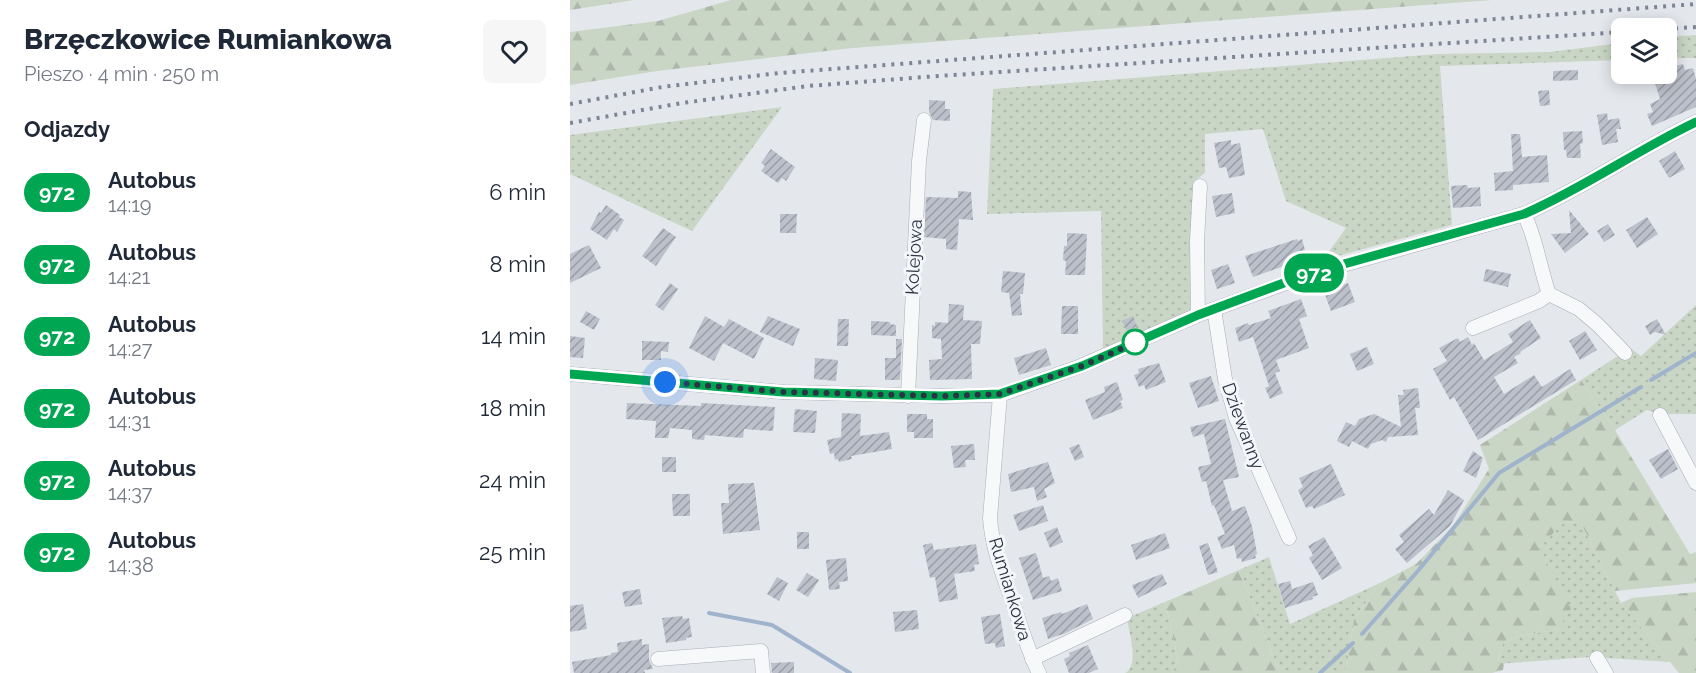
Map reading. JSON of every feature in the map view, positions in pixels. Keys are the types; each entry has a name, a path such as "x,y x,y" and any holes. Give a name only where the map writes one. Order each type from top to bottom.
{"street":[{"name":"Kolejowa","path":"908,396 919,173 924,120"},
{"path":"570,374 783,392 908,396 1000,394 1082,366 1198,315 1308,274 1524,214 1556,200 1665,137 1696,122"},
{"path":"1198,315 1197,241 1200,186"},
{"path":"1524,214 1530,226 1549,294 1579,309 1625,353"},
{"path":"1473,328 1539,301 1549,294"},
{"name":"Dziewanny","path":"1214,309 1225,379 1236,418 1289,538"},
{"name":"Rumiankowa","path":"1000,394 990,518 991,533 1032,659 1039,673"},
{"path":"1660,415 1696,483"},
{"path":"1032,659 1125,615"},
{"path":"658,659 761,651 763,673"},
{"path":"1597,658 1606,673"}],"green space":[{"path":"570,0 634,0 570,10"},
{"path":"731,0 1492,0 852,48 657,71 570,85 570,32 658,21"},
{"path":"1696,35 1696,58 1677,58 1677,36"},
{"path":"1611,44 1611,60 1440,66 1452,225 1323,260 1346,228 1286,201 1263,129 1205,134 1205,173 1194,181 1190,313 1103,349 1101,211 987,214 993,89 1438,54 1550,52"},
{"path":"782,107 692,231 570,174 570,135"},
{"path":"1696,305 1696,414 1661,414 1647,410 1615,430 1581,380 1630,348 1641,356"},
{"path":"1581,380 1615,430 1690,554 1696,552 1696,583 1615,591 1581,523 1564,522 1539,548 1571,609 1558,629 1520,636 1503,643 1497,663 1504,663 1503,670 1492,673 1346,673 1354,619 1380,583 1416,564 1453,526 1489,469 1480,445"},
{"path":"1564,522 1581,523 1621,603 1670,662 1590,657 1497,664 1503,643 1520,636 1558,629 1539,548"},
{"path":"1269,557 1290,624 1380,583 1354,619 1346,673 1280,673 1239,570"},
{"path":"1239,570 1280,673 1173,673 1178,658 1165,602"},
{"path":"1696,592 1696,673 1679,673 1621,603 1632,598"},
{"path":"1165,602 1178,658 1173,673 1125,673 1132,664 1133,656 1127,618"}],"building":[{"path":"1683,64 1685,70 1693,68 1696,79 1696,107 1652,126 1647,114 1653,112 1650,104 1660,99 1655,84 1677,84 1677,65"},
{"path":"1578,70 1578,80 1553,81 1553,71"},
{"path":"1549,90 1550,105 1540,106 1538,91"},
{"path":"929,100 945,101 945,109 950,109 950,121 933,120 929,112"},
{"path":"1607,113 1608,120 1619,118 1621,129 1616,129 1618,142 1602,145 1597,115"},
{"path":"1582,131 1581,158 1567,158 1563,132"},
{"path":"1511,134 1520,134 1522,157 1547,155 1549,182 1513,185 1513,190 1495,191 1494,173 1513,171"},
{"path":"1231,140 1231,145 1240,143 1245,175 1229,178 1226,167 1219,168 1214,143"},
{"path":"771,149 795,167 786,181 782,178 778,183 761,171 765,166 761,163"},
{"path":"1675,151 1685,169 1669,178 1659,161"},
{"path":"1467,185 1468,188 1480,187 1481,206 1453,208 1451,186"},
{"path":"958,191 971,192 973,220 959,219 957,250 946,249 946,239 924,237 926,197 958,198"},
{"path":"1232,193 1235,213 1216,217 1212,196"},
{"path":"606,205 624,220 617,232 614,229 607,240 590,229 599,212 601,213"},
{"path":"1569,210 1589,234 1565,253 1551,234 1571,233"},
{"path":"780,214 797,214 796,233 780,233"},
{"path":"1647,217 1658,234 1637,248 1626,230"},
{"path":"1608,224 1615,235 1604,242 1597,231"},
{"path":"663,228 676,237 656,266 642,256"},
{"path":"1067,233 1087,234 1085,275 1065,275 1066,261 1063,260 1064,246 1067,246"},
{"path":"1297,239 1298,241 1302,239 1305,250 1301,252 1304,259 1253,277 1245,256"},
{"path":"589,245 601,268 570,283 570,254"},
{"path":"1228,264 1235,283 1217,289 1211,270"},
{"path":"1486,269 1511,274 1508,287 1483,281"},
{"path":"1003,271 1025,273 1023,294 1020,294 1022,315 1012,316 1009,293 1001,292"},
{"path":"670,283 678,289 663,311 655,305"},
{"path":"1348,283 1355,302 1331,311 1324,292"},
{"path":"1301,299 1307,316 1299,319 1309,348 1276,360 1280,371 1275,373 1283,393 1270,399 1265,388 1269,386 1253,337 1239,342 1235,328 1271,318 1268,311"},
{"path":"949,304 964,305 963,320 982,321 980,344 971,344 972,379 930,380 929,360 942,359 941,339 932,338 932,325 935,326 935,322 948,323"},
{"path":"1062,306 1078,306 1078,334 1061,334"},
{"path":"586,311 600,319 594,330 580,322"},
{"path":"705,316 724,327 729,319 764,338 754,359 723,343 714,361 689,348"},
{"path":"768,316 800,329 793,346 760,332"},
{"path":"1133,316 1137,326 1127,331 1122,321"},
{"path":"838,319 849,319 848,346 837,346"},
{"path":"1657,319 1666,335 1655,332 1650,335 1645,326"},
{"path":"1530,320 1541,338 1514,357 1518,363 1494,377 1504,394 1534,375 1542,387 1570,369 1576,380 1478,440 1454,397 1450,400 1433,369 1447,361 1439,348 1458,338 1460,342 1468,337 1484,360 1513,342 1508,334"},
{"path":"871,321 890,322 896,325 896,336 871,335"},
{"path":"1585,331 1597,350 1580,360 1569,341"},
{"path":"570,336 585,338 583,358 570,357"},
{"path":"896,339 902,339 900,380 885,380 885,358 896,358"},
{"path":"642,341 669,342 668,352 661,351 661,360 642,360"},
{"path":"1367,347 1374,364 1357,371 1350,354"},
{"path":"1046,348 1051,365 1019,375 1014,358"},
{"path":"815,358 838,360 836,381 814,379"},
{"path":"1159,363 1166,382 1146,390 1144,385 1139,387 1134,375 1139,373 1138,369"},
{"path":"1211,376 1219,401 1198,408 1189,383"},
{"path":"1117,382 1123,408 1093,420 1085,400 1105,392 1104,387"},
{"path":"1418,388 1420,408 1415,408 1418,435 1388,437 1386,442 1382,440 1371,444 1368,449 1352,441 1349,447 1337,441 1346,422 1355,426 1359,419 1374,414 1401,427 1398,395 1404,395 1403,390"},
{"path":"627,403 701,406 701,403 775,407 773,431 744,429 743,438 705,435 704,440 692,439 692,430 670,428 668,438 655,438 656,421 626,419"},
{"path":"795,409 817,411 815,433 793,432"},
{"path":"842,413 861,414 860,436 889,432 892,449 851,456 852,459 839,462 838,459 835,460 834,453 830,454 827,440 841,437"},
{"path":"907,414 927,414 927,419 933,419 933,438 914,438 914,432 907,432"},
{"path":"1225,419 1239,477 1223,480 1232,511 1245,506 1252,526 1257,554 1256,558 1242,562 1241,558 1237,559 1234,545 1222,549 1217,537 1225,534 1214,505 1212,506 1206,481 1202,482 1198,467 1211,464 1204,434 1193,437 1190,427"},
{"path":"974,444 975,460 965,460 966,467 954,468 951,446"},
{"path":"1079,444 1084,457 1075,461 1069,448"},
{"path":"1668,449 1678,469 1661,479 1649,460"},
{"path":"1473,451 1483,458 1476,478 1463,471"},
{"path":"662,457 676,457 676,472 662,472"},
{"path":"1048,462 1055,483 1044,489 1047,497 1037,501 1034,487 1011,492 1008,474"},
{"path":"1331,464 1345,495 1314,509 1312,506 1306,508 1298,490 1303,487 1299,478"},
{"path":"754,483 760,530 723,534 721,503 729,503 728,484"},
{"path":"1448,490 1464,500 1450,526 1407,563 1395,549 1404,542 1399,535 1429,509 1434,515"},
{"path":"672,494 690,494 690,516 673,516"},
{"path":"1043,505 1048,521 1019,531 1013,515"},
{"path":"1057,527 1063,542 1050,548 1044,533"},
{"path":"797,532 809,532 809,549 797,549"},
{"path":"1165,533 1170,548 1136,560 1131,545"},
{"path":"1324,537 1342,568 1322,580 1309,558 1313,555 1308,546"},
{"path":"932,543 934,550 976,544 979,564 974,565 975,571 954,574 958,599 939,602 935,577 930,578 923,545"},
{"path":"1208,543 1218,572 1208,575 1199,546"},
{"path":"1036,553 1043,578 1049,576 1051,581 1058,578 1062,591 1033,600 1019,558"},
{"path":"846,558 848,581 839,582 840,589 829,590 826,560"},
{"path":"807,573 819,580 808,597 796,590"},
{"path":"1162,574 1167,584 1138,598 1132,585"},
{"path":"777,577 788,583 779,601 767,594"},
{"path":"1290,581 1292,589 1313,582 1318,595 1312,597 1313,599 1285,608 1278,584"},
{"path":"640,589 642,604 625,607 622,592"},
{"path":"583,604 587,629 570,632 570,606"},
{"path":"1087,604 1093,619 1066,633 1048,639 1042,618 1061,612 1062,614"},
{"path":"917,610 919,629 895,632 893,612"},
{"path":"1000,614 1005,646 996,648 995,643 985,644 981,617"},
{"path":"682,616 683,619 689,618 692,637 666,643 662,618"},
{"path":"642,639 642,645 649,644 649,660 653,669 644,670 645,673 574,673 572,662 611,655 611,653 618,652 617,643"},
{"path":"1088,645 1098,669 1089,673 1069,673 1064,659 1070,656 1069,653"},
{"path":"794,662 794,673 772,673 771,663"}],"waterway":[{"path":"1651,380 1696,353"},
{"path":"1362,634 1499,473 1641,387"},
{"path":"709,613 772,625 850,673"},
{"path":"1320,673 1353,643"}],"railway":[{"path":"570,104 662,87 779,73 1696,4"},
{"path":"1677,28 1696,27"},
{"path":"570,123 682,103 808,86 1611,33"}],"bus line":[{"name":"972","path":"570,374 783,392 942,396 1000,394 1082,366 1198,315 1308,274 1524,214 1585,185 1665,137 1696,122"}],"route":[{"path":"665,382 783,392 942,396 1000,394 1082,366 1137,342 1135,342"}]}
